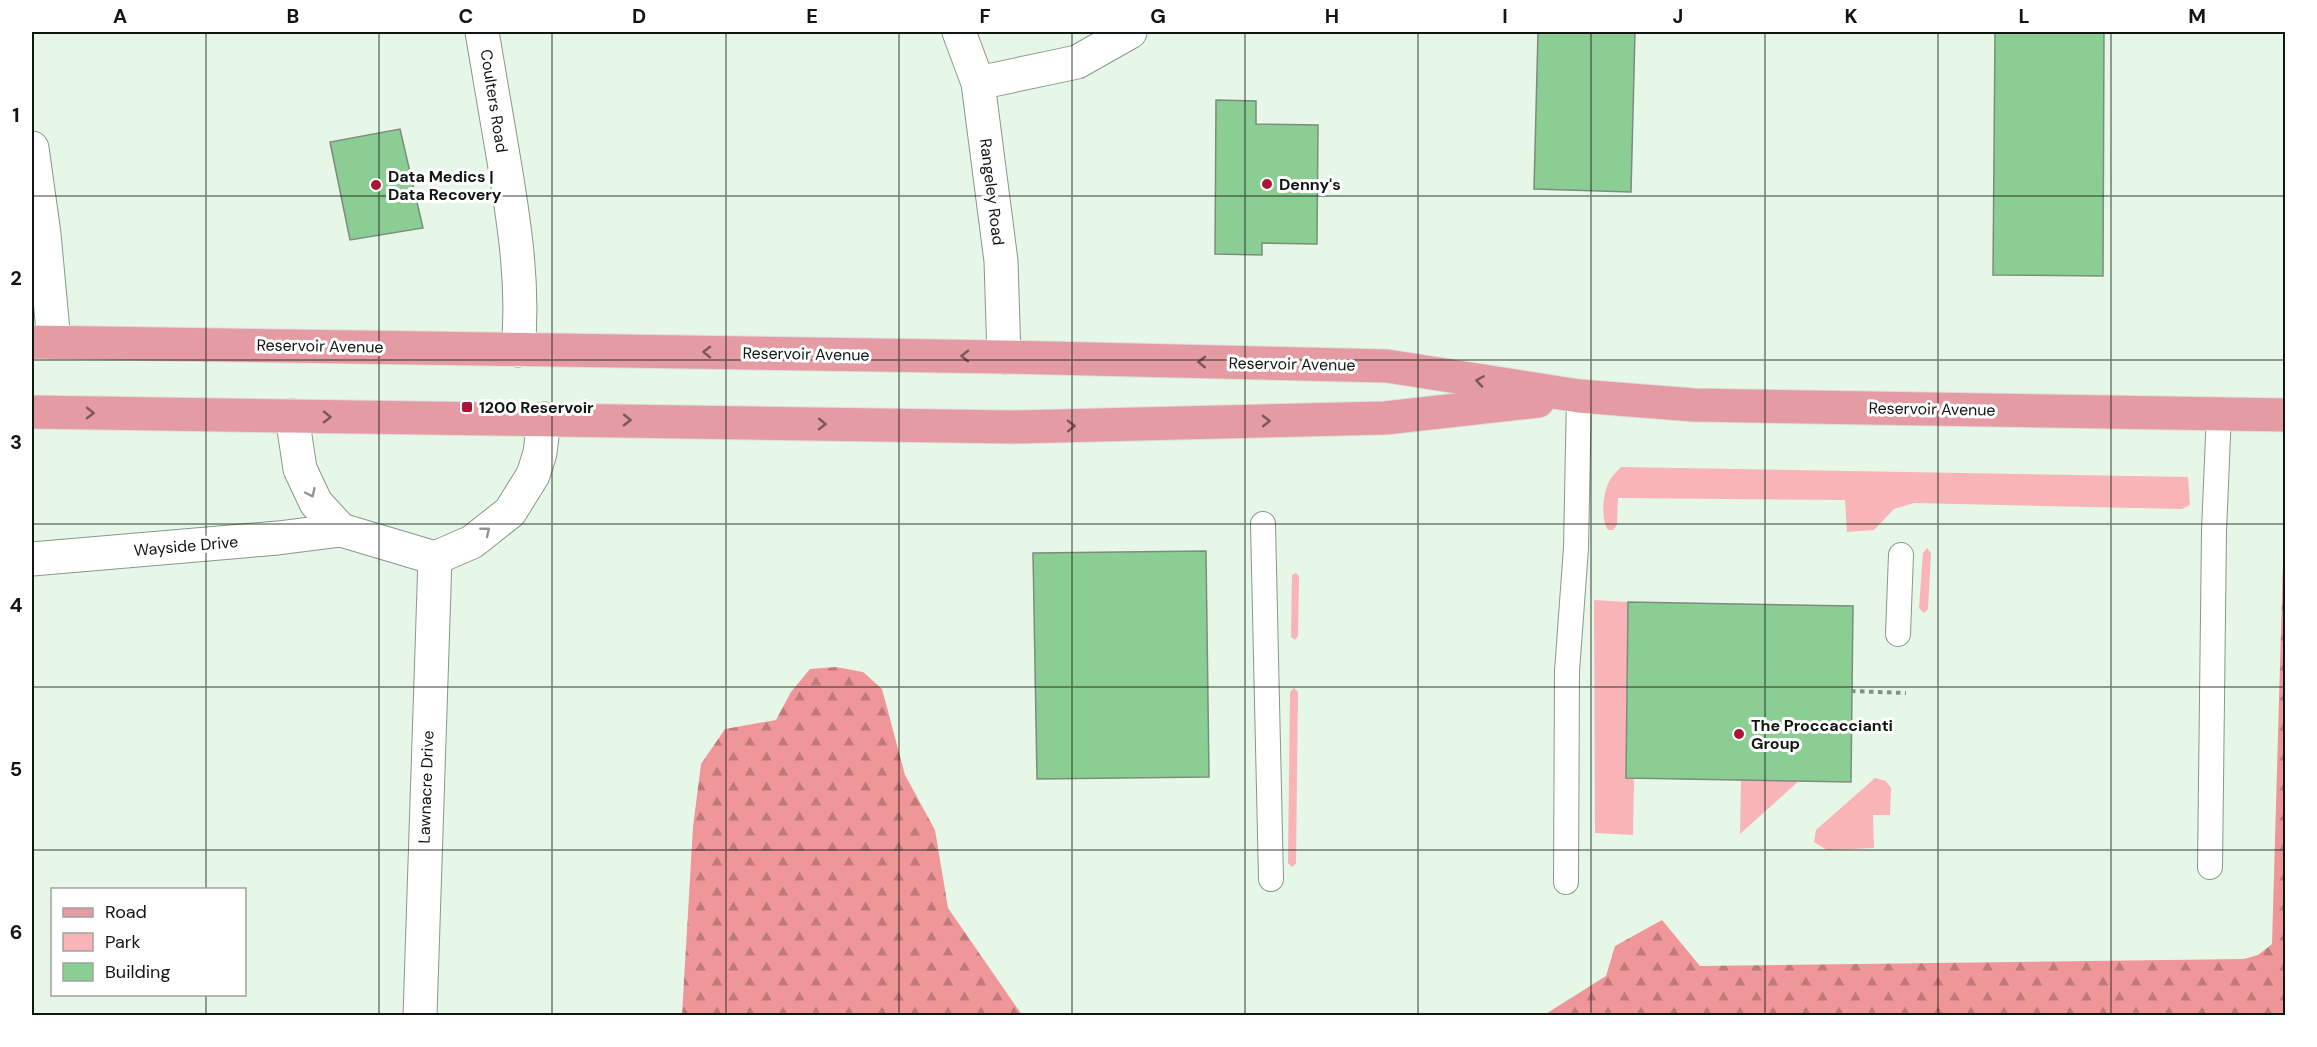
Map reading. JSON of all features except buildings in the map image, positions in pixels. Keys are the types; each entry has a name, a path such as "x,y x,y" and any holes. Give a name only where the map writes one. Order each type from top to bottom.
{"main road":[{"name":"Reservoir Avenue","path":"43,342 1004,357 1387,366 1579,396 1694,405 2286,415"},
{"name":"Reservoir Avenue","path":"32,412 1024,427 1385,418 1579,396"}],"street":[{"name":"Coulters Road","path":"482,32 516,236 521,287 518,350"},
{"name":"Rangeley Road","path":"959,32 978,83 1001,261 1004,357"},
{"path":"978,83 1077,62 1130,32"},
{"path":"32,148 44,234 43,342"},
{"path":"292,416 300,469 316,503 341,530 435,558 472,542 510,512 533,475 540,453 544,419"},
{"name":"Wayside Drive","path":"32,559 278,538 341,530"},
{"name":"Lawnacre Drive","path":"420,1016 435,558"}],"lane":[{"path":"1566,882 1567,671 1576,548 1579,396"},
{"path":"2210,867 2214,531 2219,413"},
{"path":"1263,524 1271,879"},
{"path":"1898,634 1901,555"}],"path":[{"path":"1851,691 1906,693"}],"green space":[{"path":"1621,467 2188,477 2190,505 2182,509 1914,503 1894,509 1874,530 1847,532 1845,500 1618,498 1617,525 1613,530 1608,530 1603,511 1604,497 1608,483"},
{"path":"2285,492 2285,1015 1544,1015 1606,976 1615,946 1662,920 1700,966 2244,959 2258,955 2272,944"},
{"path":"1927,548 1931,553 1928,609 1924,613 1919,608 1923,553"},
{"path":"1296,573 1299,576 1298,636 1295,640 1291,637 1292,575"},
{"path":"1594,600 1628,602 1626,777 1634,778 1633,835 1595,833"},
{"path":"836,667 863,672 882,689 905,775 935,830 948,908 1022,1015 682,1015 693,827 701,764 725,729 776,720 791,692 810,669"},
{"path":"1294,688 1298,692 1296,864 1292,867 1288,863 1290,692"},
{"path":"1875,778 1886,781 1891,788 1890,815 1873,815 1874,848 1827,850 1814,842 1816,830"},
{"path":"1741,780 1800,780 1740,834"}],"place":[{"name":"Denny's","path":"1267,184"},
{"name":"Data Medics | Data Recovery","path":"376,185"},
{"name":"1200 Reservoir","path":"467,407"},
{"name":"The Proccaccianti Group","path":"1739,734"}]}
